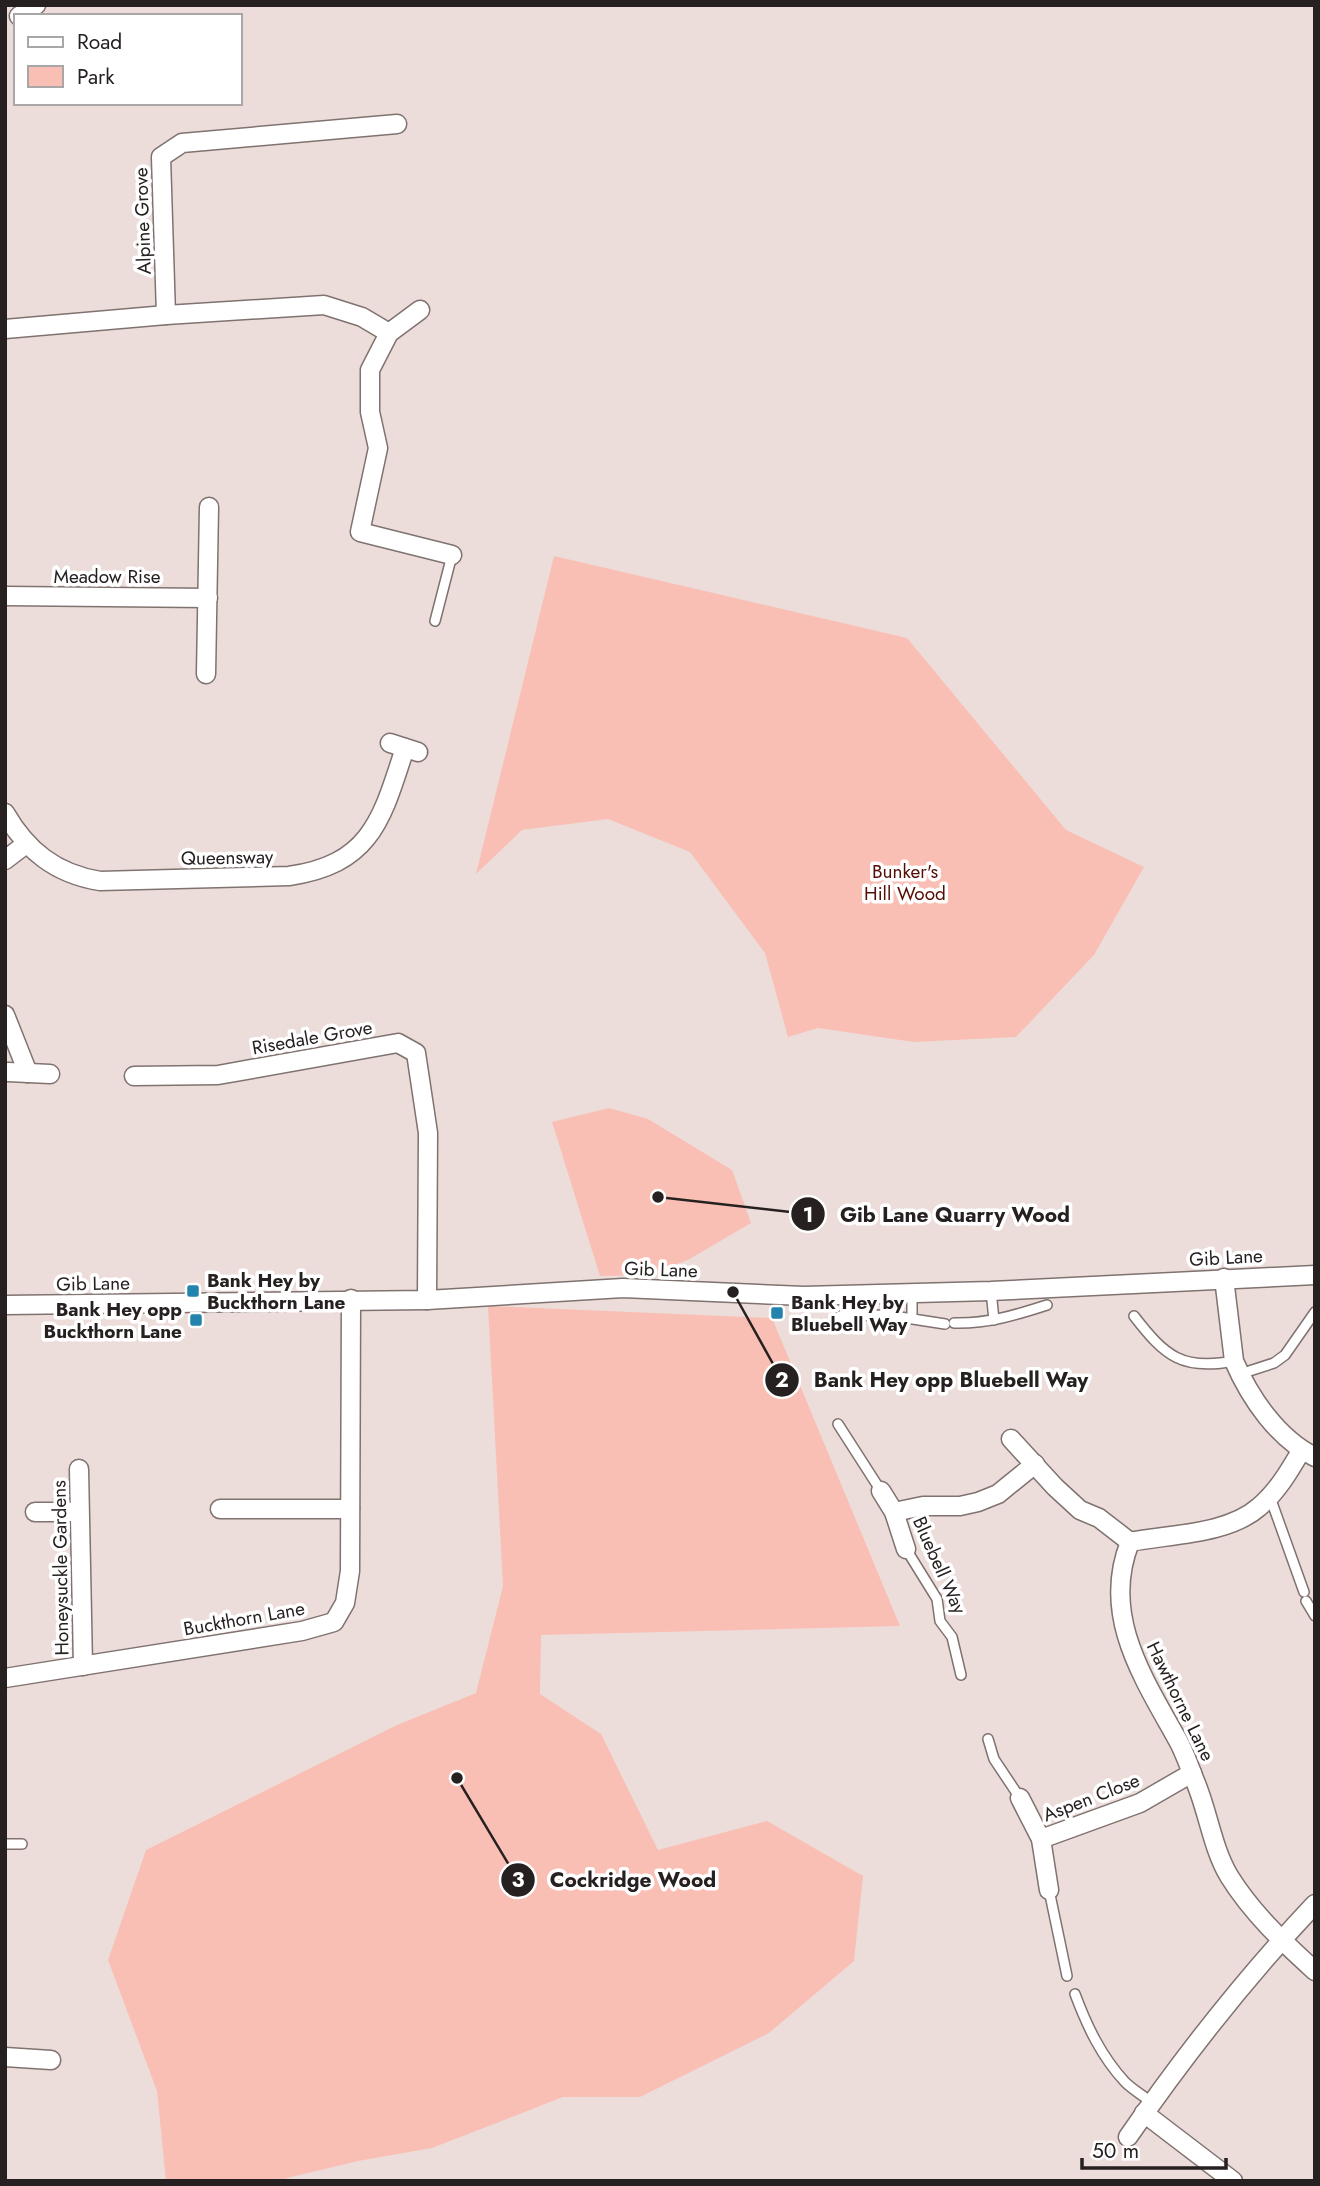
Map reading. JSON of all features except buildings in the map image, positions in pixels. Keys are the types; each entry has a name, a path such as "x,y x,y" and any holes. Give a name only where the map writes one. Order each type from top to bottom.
{"street":[{"name":"Alpine Grove","path":"166,315 161,157 182,143 397,124"},
{"path":"5,329 324,305 362,317 389,333"},
{"path":"420,310 389,333 370,370 370,412 378,448 360,532 452,555"},
{"path":"206,674 209,507"},
{"name":"Meadow Rise","path":"5,596 208,598"},
{"name":"Queensway","path":"5,813 26,844 53,866 83,878 100,881 289,876 310,873 344,860 363,841 385,807 404,747"},
{"path":"5,860 26,844"},
{"path":"5,1015 28,1073"},
{"name":"Risedale Grove","path":"134,1076 218,1075 398,1044 416,1054 428,1133 427,1300"},
{"path":"8,1072 50,1074"},
{"name":"Gib Lane","path":"5,1305 427,1300 623,1288 804,1296 990,1291 1315,1275"},
{"path":"1011,1438 1055,1487 1080,1510 1098,1518 1130,1542 1195,1533 1241,1518 1257,1509 1308,1454 1273,1424 1254,1399 1237,1368 1224,1278"},
{"name":"Buckthorn Lane","path":"5,1678 302,1632 334,1622 345,1603 350,1571 351,1299"},
{"name":"Bluebell Way","path":"894,1512 923,1506 960,1506 978,1502 998,1494 1035,1464"},
{"name":"Honeysuckle Gardens","path":"79,1469 83,1666"},
{"name":"Bluebell Way","path":"881,1491 894,1512 906,1549"},
{"path":"220,1509 350,1509"},
{"path":"35,1512 79,1512"},
{"name":"Hawthorne Lane","path":"1130,1542 1121,1566 1119,1581 1120,1600 1134,1660 1150,1694 1177,1739 1192,1773 1207,1822 1228,1874 1255,1913 1315,1971"},
{"name":"Aspen Close","path":"1041,1839 1140,1803 1192,1773"},
{"name":"Aspen Close","path":"1020,1798 1041,1839 1049,1890"},
{"path":"1128,2137 1282,1939 1315,1904"},
{"path":"5,2057 51,2060"},
{"path":"1148,2108 1233,2181"}],"lane":[{"path":"435,621 452,555"},
{"path":"990,1291 995,1320"},
{"path":"912,1293 912,1318"},
{"path":"840,1315 887,1315 973,1324 1047,1305"},
{"path":"1134,1316 1150,1337 1178,1358 1193,1364 1237,1368 1274,1363 1285,1355 1315,1312"},
{"path":"838,1424 881,1491"},
{"path":"1270,1497 1305,1597 1315,1616"},
{"name":"Bluebell Way","path":"906,1549 937,1599 940,1621 952,1637 961,1675"},
{"name":"Aspen Close","path":"988,1739 994,1759 1020,1798"},
{"path":"5,1844 22,1844"},
{"name":"Aspen Close","path":"1049,1890 1067,1976"},
{"path":"1075,1994 1088,2030 1106,2057 1148,2108"}],"green space":[{"name":"Bunker's Hill Wood","path":"554,556 907,638 1066,830 1144,867 1094,955 1016,1037 914,1042 818,1028 788,1037 765,953 690,852 608,819 522,830 476,874"},
{"path":"609,1108 648,1119 732,1170 751,1223 688,1260 647,1275 600,1276 552,1122"},
{"path":"488,1306 772,1318 900,1626 541,1635 540,1694 601,1734 658,1850 767,1821 863,1876 854,1961 769,2033 640,2097 563,2097 432,2148 358,2161 287,2178 286,2181 166,2181 157,2091 108,1960 146,1850 397,1725 476,1693 503,1586"}],"place":[{"name":"Gib Lane Quarry Wood","path":"658,1197"},
{"name":"Bank Hey by Buckthorn Lane","path":"193,1291"},
{"name":"Bank Hey opp Bluebell Way","path":"733,1292"},
{"name":"Bank Hey by Bluebell Way","path":"777,1313"},
{"name":"Bank Hey opp Buckthorn Lane","path":"196,1320"},
{"name":"Cockridge Wood","path":"457,1778"}]}
